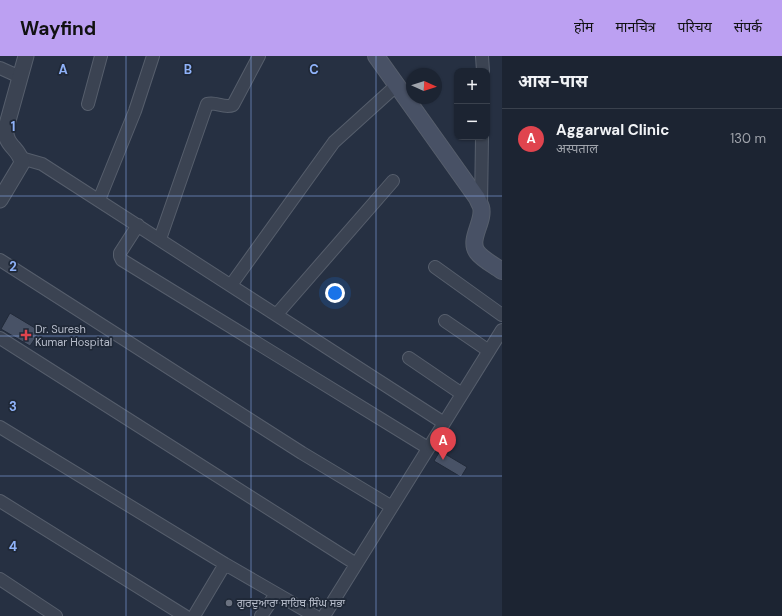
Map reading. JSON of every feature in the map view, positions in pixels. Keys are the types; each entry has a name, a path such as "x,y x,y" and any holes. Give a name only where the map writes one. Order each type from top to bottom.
{"main road":[{"path":"376,56 477,198 481,207 481,216 474,242 476,250 480,255 502,271"}],"street":[{"path":"26,56 4,139 21,158 42,164 444,422"},
{"path":"88,104 100,56"},
{"path":"98,200 135,111 153,56"},
{"path":"160,239 207,104 211,103 227,107 233,105 259,56"},
{"path":"482,56 483,68"},
{"path":"0,68 20,77"},
{"path":"230,285 330,147 396,85"},
{"path":"481,207 482,140"},
{"path":"0,200 4,184 19,169 22,163 21,158"},
{"path":"276,314 393,181"},
{"path":"138,225 120,253 122,260 428,448"},
{"path":"0,260 296,449 392,507"},
{"path":"435,268 502,315"},
{"path":"445,321 489,351"},
{"path":"324,616 502,330"},
{"path":"0,338 356,564"},
{"path":"409,358 462,394"},
{"path":"0,427 225,564 315,616"},
{"path":"0,501 185,616"},
{"path":"194,616 225,564"},
{"path":"0,579 56,616"},
{"path":"262,616 276,594"}],"building":[{"path":"10,313 40,331 30,346 1,329"},
{"path":"440,451 467,467 461,477 434,461"}],"place":[{"name":"Dr. Suresh Kumar Hospital","path":"26,335"},
{"name":"Aggarwal Clinic","path":"443,460"},
{"name":"ਗੁਰਦੁਆਰਾ ਸਾਹਿਬ ਸਿੰਘ ਸਭਾ","path":"229,603"}]}
